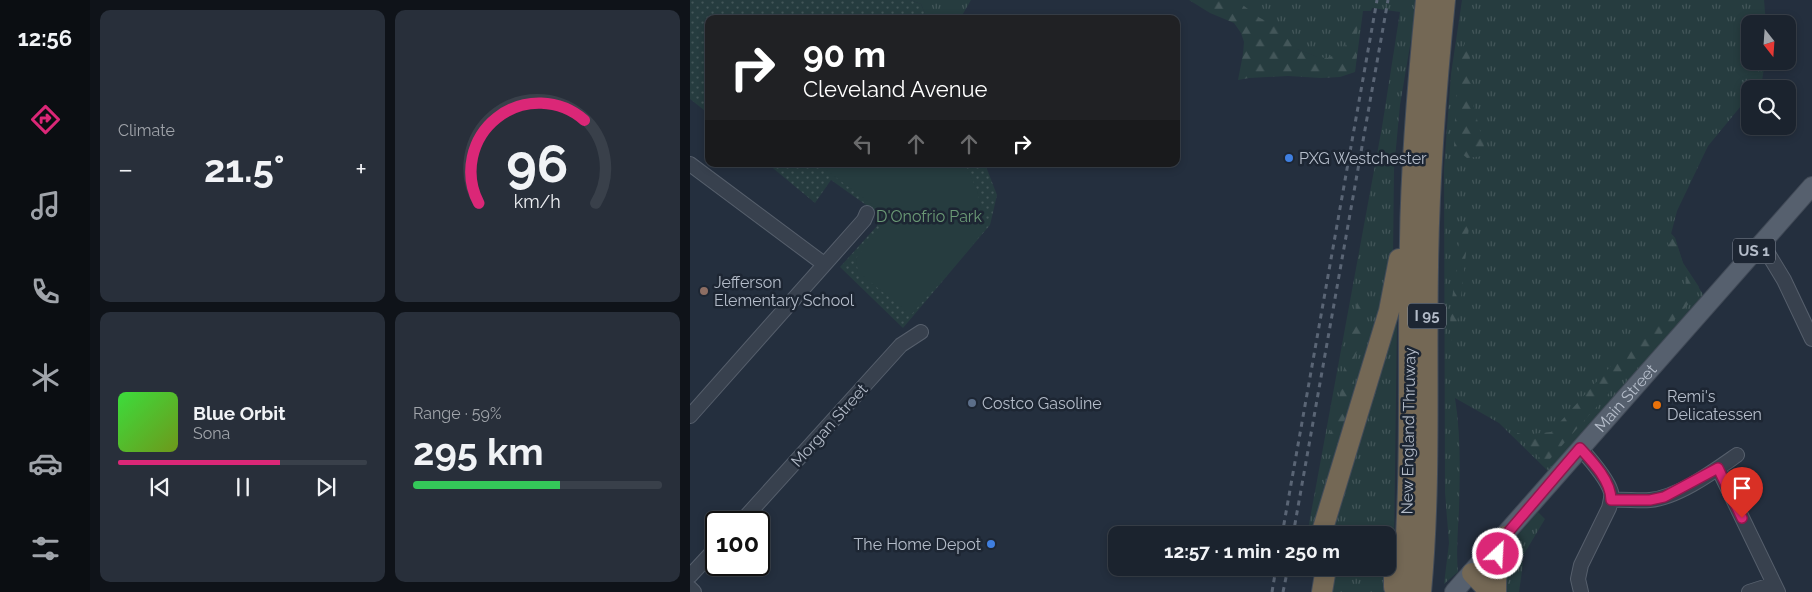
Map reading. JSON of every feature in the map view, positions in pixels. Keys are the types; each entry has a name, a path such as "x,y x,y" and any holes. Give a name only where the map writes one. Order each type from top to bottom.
{"highway":[{"name":"New England Thruway","path":"1421,592 1427,480 1432,40 1426,0"},
{"name":"New England Thruway","path":"1402,592 1406,549 1408,479 1410,208 1416,103 1432,40 1445,0"},
{"path":"1324,526 1393,297 1398,270 1416,103"},
{"path":"1496,592 1496,563 1505,536"},
{"path":"1311,592 1313,576"},
{"path":"1322,592 1325,576"},
{"path":"1394,576 1394,592"},
{"path":"1466,584 1490,592"}],"main road":[{"name":"US 1","path":"1759,246 1812,186"},
{"name":"Main Street","path":"1466,584 1629,391 1698,317 1759,246"}],"street":[{"path":"690,164 824,264"},
{"path":"690,416 864,220 867,213"},
{"path":"1759,246 1764,247 1784,280 1812,339"},
{"name":"Morgan Street","path":"751,511 901,345 921,332"},
{"path":"1580,448 1590,459 1611,493 1609,508 1580,565 1578,578 1581,592"},
{"path":"1611,500 1650,500 1664,497 1718,468 1737,455"},
{"path":"1718,468 1776,588 1749,592"},
{"path":"690,576 705,560"},
{"path":"690,588 694,592"}],"green space":[{"path":"690,0 910,0 921,4 925,15 705,15 705,111 690,99"},
{"path":"910,0 971,0 962,15 925,15 921,4"},
{"path":"1189,0 1236,0 1260,18 1276,26 1297,49 1318,57 1327,58 1339,53 1345,47 1348,35 1358,17 1355,72 1340,77 1288,76 1238,80 1244,42 1241,33 1234,23 1210,13"},
{"path":"1212,0 1416,0 1400,105 1394,169 1393,260 1317,526 1309,526 1382,127 1400,12 1372,8 1371,11 1363,11 1355,72 1297,49"},
{"path":"1462,0 1764,0 1765,15 1741,15 1741,70 1764,70 1762,80 1741,80 1741,106 1708,146 1677,211 1671,234 1675,238 1683,263 1708,302 1551,474 1499,423 1455,398 1460,454 1458,572 1444,584 1449,543 1445,493 1444,168 1451,74"},
{"path":"1466,40 1469,41 1472,100 1484,146 1483,156 1467,158 1454,147 1457,79"},
{"name":"D'Onofrio Park","path":"772,167 986,167 997,195 990,225 903,328 840,267 877,226 876,212 831,180 815,203"},
{"name":"D'Onofrio Park","path":"822,167 966,167 977,190 986,229 911,315 858,272 856,258 890,218"},
{"path":"1463,224 1469,227 1459,314 1451,341 1452,302"},
{"path":"1669,231 1675,238 1683,263 1699,287 1693,299 1549,460 1543,461 1513,431 1523,435 1551,432 1660,312 1684,291 1687,280 1675,264 1666,237"},
{"path":"1361,283 1365,323 1363,337 1356,352 1351,409 1344,431 1332,450 1327,442 1334,422"},
{"path":"1397,316 1394,526 1331,526"},
{"path":"1538,512 1545,519 1521,559 1523,564 1519,592 1502,592 1504,551"},
{"path":"1333,576 1386,576 1389,592 1330,592"}],"railway":[{"path":"1284,526 1377,0"},
{"path":"1295,526 1388,0"},
{"path":"1272,592 1275,576"},
{"path":"1283,592 1286,576"}],"place":[{"name":"PXG Westchester","path":"1289,158"},
{"name":"Jefferson Elementary School","path":"704,291"},
{"name":"Costco Gasoline","path":"972,403"},
{"name":"Remi's Delicatessen","path":"1657,405"},
{"name":"The Home Depot","path":"991,544"}],"route":[{"path":"1498,554 1505,536 1580,448 1590,459 1608,486 1611,500 1650,500 1664,497 1685,488 1718,468 1742,518"}]}
